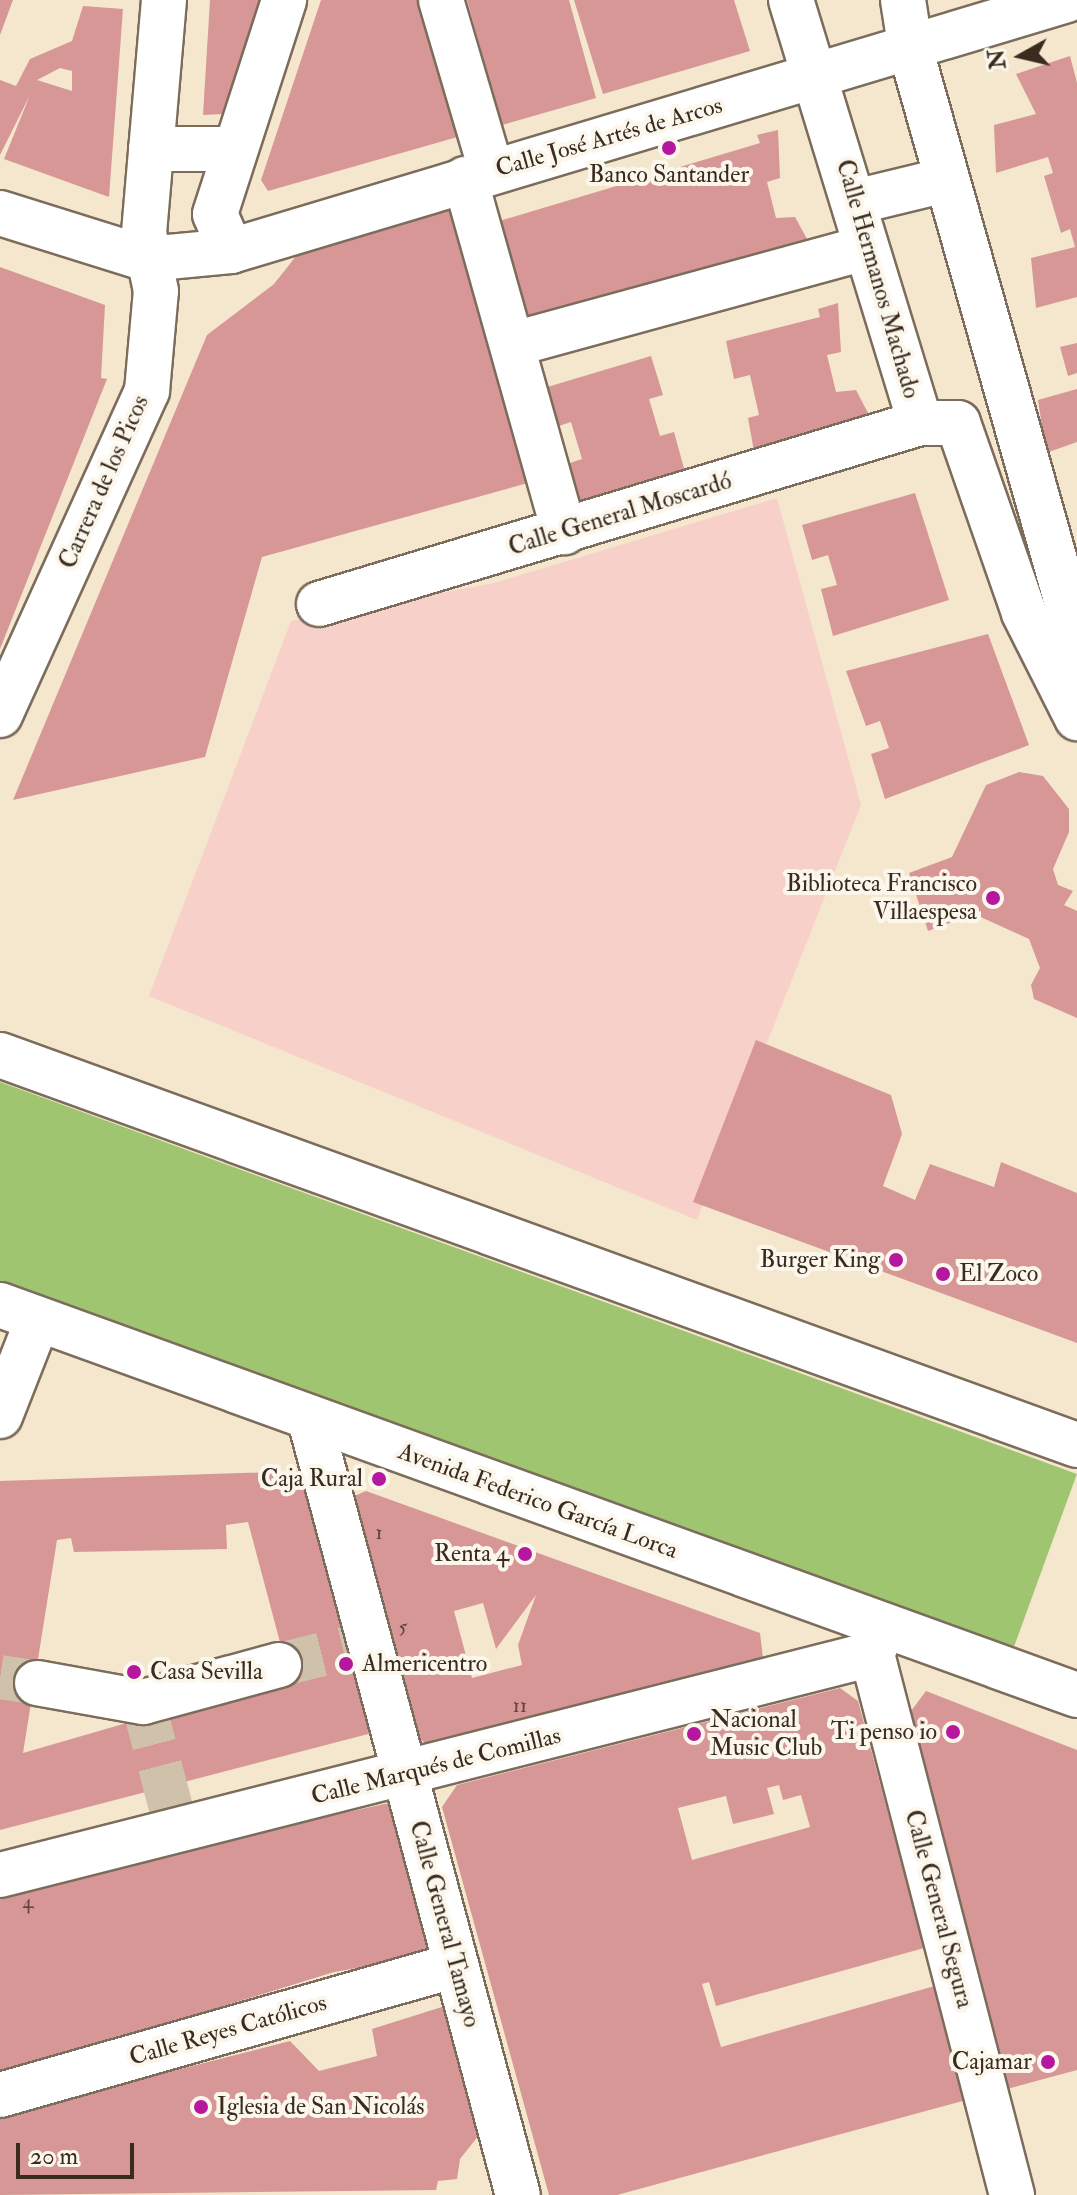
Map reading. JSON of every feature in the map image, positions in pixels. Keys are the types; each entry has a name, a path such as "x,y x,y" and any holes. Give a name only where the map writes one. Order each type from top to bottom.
{"street":[{"name":"Carrera de los Picos","path":"0,715 147,391 156,291 147,259 151,149 164,0"},
{"path":"231,251 215,214 231,149 284,0"},
{"path":"441,0 514,344 564,532"},
{"name":"Calle Hermanos Machado","path":"791,0 819,78 866,248 939,423 1024,613 1075,714"},
{"name":"Calle Hermanos Machado","path":"903,0 911,51 946,180 1067,603 1075,714"},
{"name":"Calle José Artés de Arcos","path":"147,259 231,251 478,174 911,51 1067,0"},
{"path":"151,149 231,149"},
{"path":"855,202 946,180"},
{"path":"0,213 147,259"},
{"path":"514,344 866,248"},
{"name":"Calle General Moscardó","path":"319,604 939,423 1012,405"},
{"path":"0,1055 1077,1445"},
{"path":"0,1416 19,1312"},
{"name":"Avenida Federico García Lorca","path":"19,1312 310,1420 878,1639 1077,1695"},
{"name":"Calle General Tamayo","path":"310,1420 518,2195"},
{"name":"Calle Marqués de Comillas","path":"0,1875 405,1776 878,1639"},
{"name":"Calle General Segura","path":"878,1639 1012,2195"},
{"path":"37,1683 143,1702 279,1665"},
{"name":"Calle Reyes Católicos","path":"0,2095 456,1965"}],"shaded area":[{"path":"777,498 861,805 697,1220 149,996 291,621 494,583"}],"green space":[{"path":"0,1082 1077,1474 1010,1657 0,1290"}],"building":[{"path":"0,0 13,0 0,35"},
{"path":"210,0 262,0 224,114 203,115"},
{"path":"321,0 423,0 461,136 268,191 261,180"},
{"path":"467,0 569,0 596,98 502,125"},
{"path":"574,0 734,0 750,51 603,94"},
{"path":"83,6 123,9 109,197 4,159 30,95 0,155 0,80 16,86 30,59 72,41","holes":["60,68 72,71 72,91 37,80"]},
{"path":"1070,56 1077,83 1077,297 1036,308 1031,258 1075,247 1070,229 1061,233 1044,176 1053,173 1048,157 996,173 994,125 1036,114 1016,74"},
{"path":"778,130 780,178 767,182 776,218 795,217 818,259 527,330 496,222 760,143 757,135"},
{"path":"452,199 535,481 262,557 205,757 13,800 207,335 274,284 308,241"},
{"path":"0,267 105,305 101,378 107,379 0,649"},
{"path":"838,303 841,352 827,355 836,392 856,390 878,432 755,457 748,418 759,415 750,375 734,379 726,341 820,317 818,309"},
{"path":"1077,343 1077,373 1068,376 1060,347"},
{"path":"651,356 663,395 649,399 660,436 674,432 685,472 578,504 567,464 582,459 571,422 556,427 544,388"},
{"path":"1077,389 1077,442 1046,453 1038,400"},
{"path":"915,493 949,600 833,636 821,589 837,585 828,555 812,560 802,525"},
{"path":"988,634 1029,745 885,799 871,754 889,748 880,721 866,726 846,671"},
{"name":"Biblioteca Francisco Villaespesa","path":"1019,772 1043,776 1069,809 1069,832 1053,869 1058,885 1073,891 1064,905 1077,911 1077,1018 1034,999 1031,985 1040,968 1029,939 974,914 928,931 909,873 952,857 986,785"},
{"path":"756,1040 891,1095 902,1134 883,1186 915,1200 930,1164 994,1187 1001,1162 1077,1193 1077,1343 693,1202"},
{"path":"304,1471 372,1733 0,1830 0,1481","holes":["248,1522 289,1676 23,1753 57,1540 71,1538 74,1552 227,1549 226,1525"]},
{"path":"366,1491 760,1633 763,1658 431,1746 419,1739 352,1497","holes":["536,1595 518,1645 522,1665 472,1678 454,1611 483,1603 496,1649"]},
{"path":"840,1688 858,1701 924,1948 716,2006 709,1982 702,1984 721,2047 938,1985 970,2099 617,2195 549,2195 442,1807 457,1785","holes":["779,1785 783,1800 801,1795 810,1827 692,1860 678,1808 726,1796 733,1824 774,1814 767,1788"]},
{"path":"926,1691 1077,1750 1077,2070 1007,2089 911,1711"},
{"path":"389,1803 431,1955 334,1972 0,2075 0,1889"},
{"path":"445,2006 479,2135 460,2159 457,2179 438,2181 436,2190 0,2195 0,2115 290,2041 319,2071 377,2056 372,2029"}],"tunnel":[{"path":"279,1665 367,1643"},
{"path":"0,1677 37,1683"},
{"path":"143,1702 176,1827"}],"place":[{"name":"Banco Santander","path":"669,148"},
{"name":"Biblioteca Francisco Villaespesa","path":"993,898"},
{"name":"Burger King","path":"896,1260"},
{"name":"El Zoco","path":"943,1274"},
{"name":"Caja Rural","path":"379,1479"},
{"name":"Renta 4","path":"525,1554"},
{"name":"Almericentro","path":"346,1664"},
{"name":"Casa Sevilla","path":"134,1672"},
{"name":"Ti penso io","path":"953,1732"},
{"name":"Nacional Music Club","path":"694,1734"},
{"name":"Cajamar","path":"1048,2062"},
{"name":"Iglesia de San Nicolás","path":"201,2107"}]}
